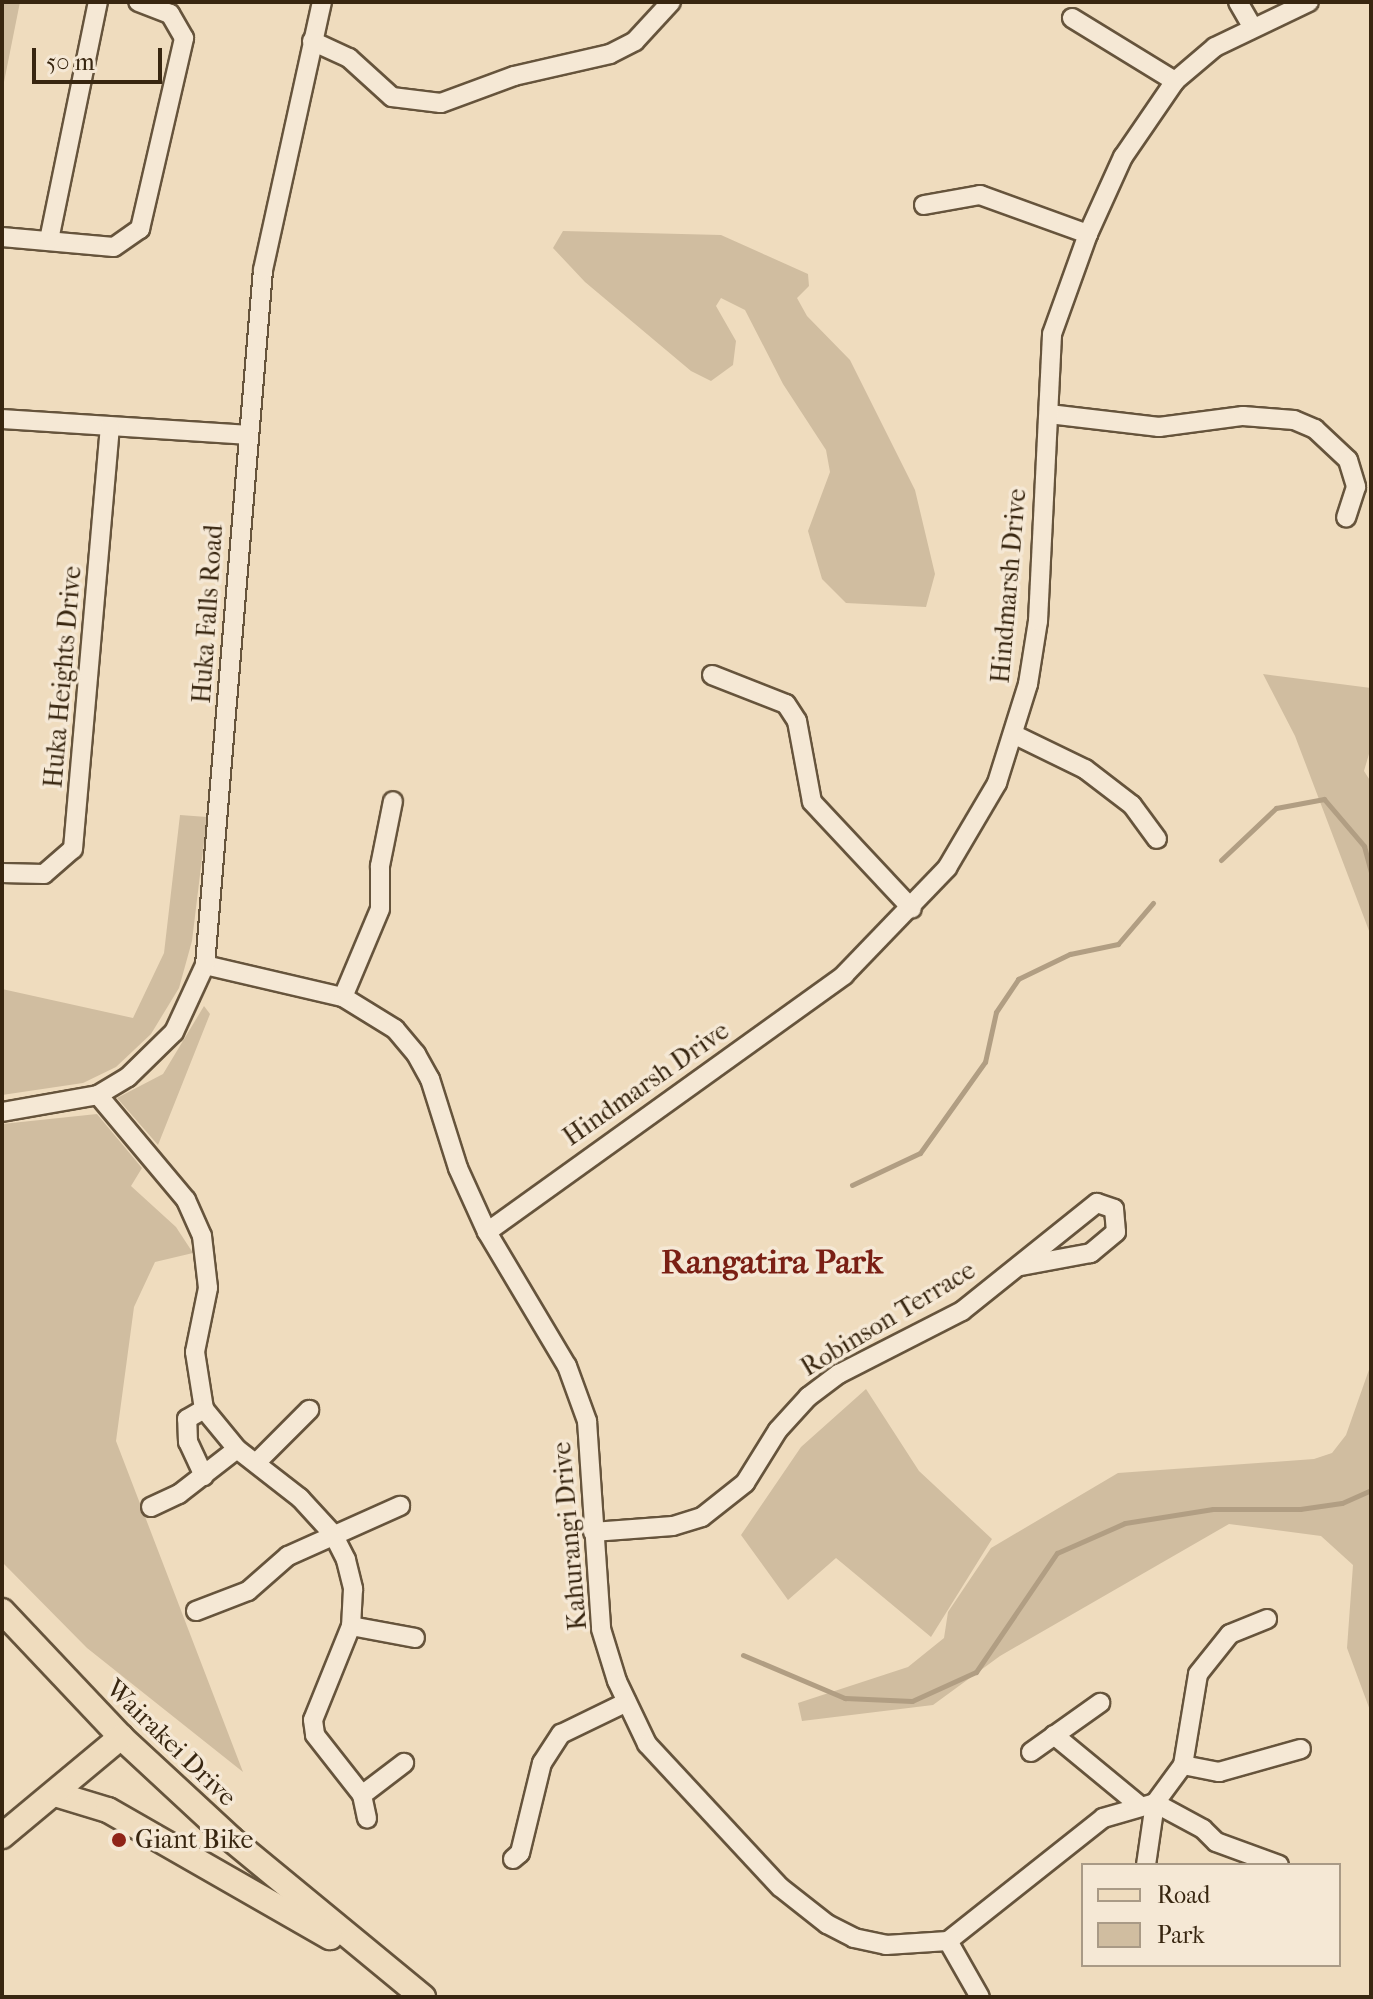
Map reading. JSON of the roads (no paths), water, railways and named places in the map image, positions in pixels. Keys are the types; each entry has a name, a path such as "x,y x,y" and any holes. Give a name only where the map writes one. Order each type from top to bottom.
{"main road":[{"name":"Wairakei Drive","path":"2,1611 121,1737 384,1968 423,1997"},
{"path":"2,1836 121,1737"},
{"path":"55,1794 108,1810 384,1968"}],"street":[{"path":"49,240 98,2"},
{"path":"2,237 114,247 140,229 184,38 170,14 138,2"},
{"name":"Huka Falls Road","path":"2,1112 98,1095 157,1053 193,1001 205,965 248,435 271,221 322,2"},
{"path":"312,41 349,58 392,97 441,103 514,76 610,54 635,41 671,2"},
{"path":"1238,2 1252,26"},
{"name":"Hindmarsh Drive","path":"487,1232 844,975 912,909 968,836 1015,735 1038,621 1052,334 1088,234 1123,157 1175,81 1215,47 1252,26 1309,2"},
{"path":"1072,18 1175,81"},
{"path":"924,205 980,195 1088,234"},
{"path":"1049,414 1159,427 1243,416 1294,420 1315,429 1348,460 1356,487 1346,517"},
{"path":"2,419 248,435"},
{"name":"Huka Heights Drive","path":"2,873 44,874 73,849 110,427"},
{"path":"712,675 786,704 797,721 812,802 912,909"},
{"path":"1015,735 1085,769 1132,805 1157,839"},
{"path":"343,997 380,909 380,866 393,801"},
{"name":"Kahurangi Drive","path":"205,965 343,997 395,1029 416,1054 430,1079 458,1168 487,1232 567,1366 587,1421 601,1629 627,1702 647,1744 679,1783 780,1887 827,1924 886,1945 948,1941"},
{"path":"98,1095 186,1200 202,1236 208,1288 195,1352 204,1409 237,1449 257,1462 333,1534 353,1589 351,1626 313,1720 315,1735 362,1795 367,1818"},
{"name":"Robinson Terrace","path":"593,1532 673,1526 702,1517 745,1483 778,1430 808,1397 839,1374 962,1311 1097,1203 1114,1209 1116,1232 1091,1253 1021,1266"},
{"path":"204,1409 187,1419 188,1442 204,1476"},
{"path":"257,1462 309,1410"},
{"path":"151,1507 204,1476 237,1449"},
{"path":"196,1611 248,1591 288,1556 400,1506"},
{"path":"980,1997 948,1941 1103,1818 1147,1804 1183,1765 1198,1674 1230,1634 1267,1619"},
{"path":"351,1626 415,1638"},
{"path":"513,1859 520,1853 542,1763 561,1734 627,1702"},
{"path":"1031,1752 1100,1703"},
{"path":"1054,1735 1147,1804 1203,1829 1216,1842 1274,1863"},
{"path":"1183,1765 1219,1772 1301,1749"},
{"path":"362,1795 404,1763"},
{"path":"1146,1863 1147,1804"}],"waterway":[{"path":"1221,860 1276,808 1324,799 1364,846 1371,872"},
{"path":"852,1185 920,1153 985,1062 996,1012 1018,979 1070,954 1118,944 1153,903"},
{"path":"743,1655 845,1698 912,1701 976,1672 1057,1553 1125,1523 1213,1509 1300,1509 1342,1503 1371,1490"}],"place":[{"name":"Giant Bike","path":"119,1840"}],"district":[{"name":"Rangatira Park","path":"772,1263"}]}
